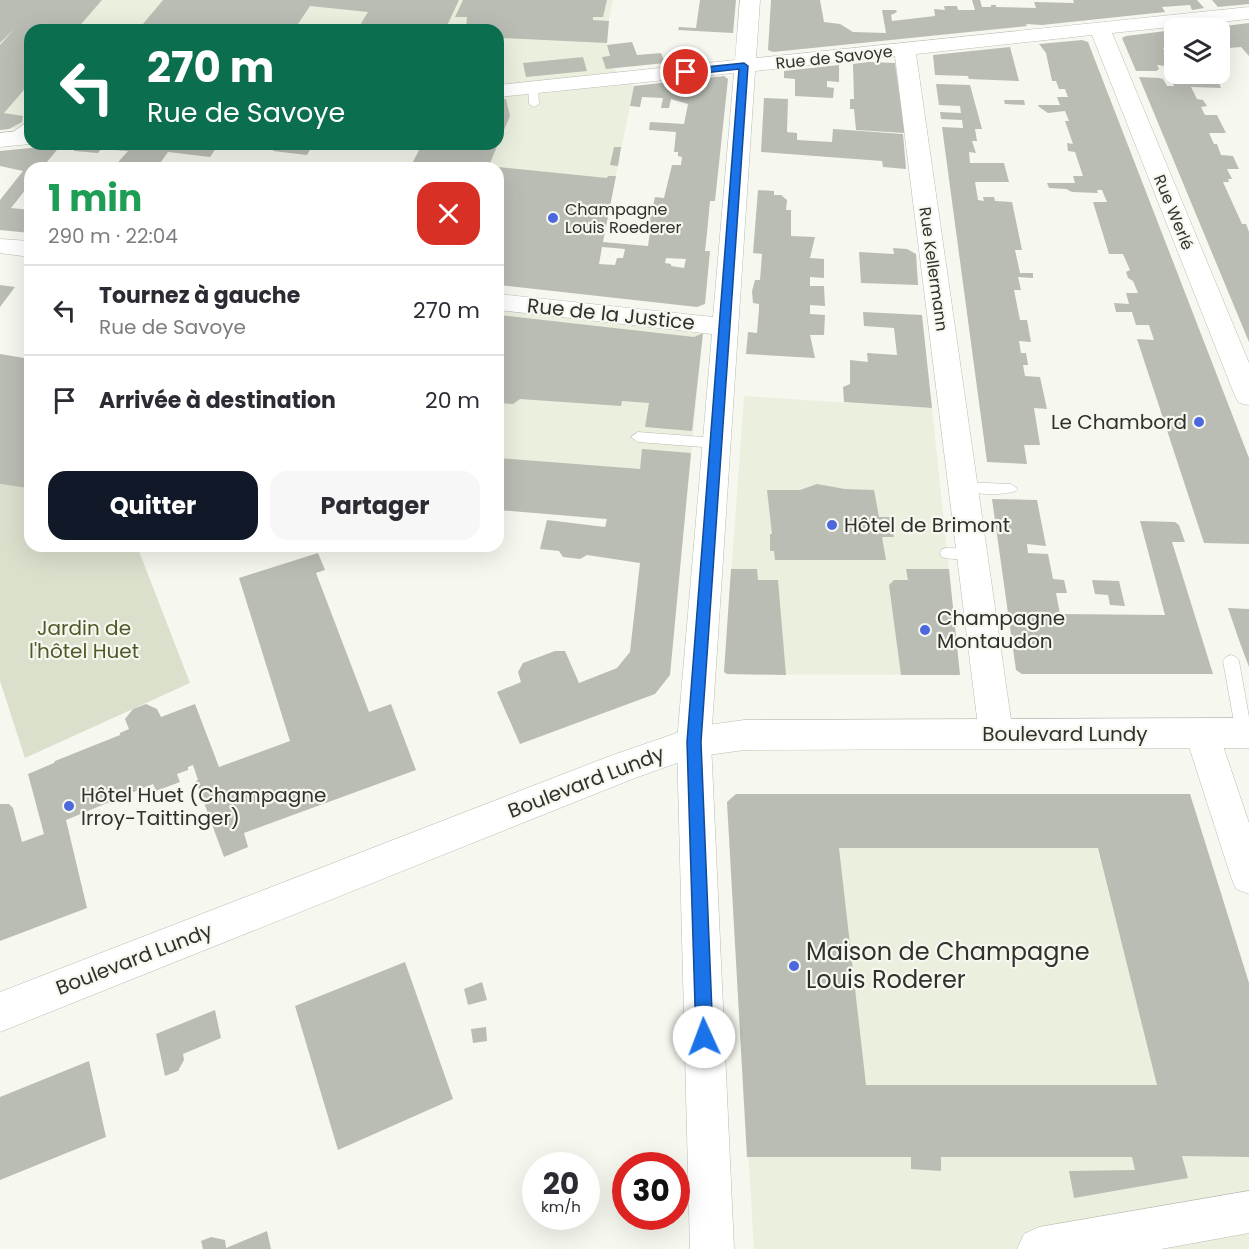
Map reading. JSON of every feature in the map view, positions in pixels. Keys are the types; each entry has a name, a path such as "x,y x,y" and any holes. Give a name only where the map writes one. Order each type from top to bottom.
{"main road":[{"name":"Boulevard Lundy","path":"0,1012 623,767 694,742 744,735 1247,733"}],"street":[{"path":"712,1249 694,742 750,0"},
{"name":"Rue de Savoye","path":"504,92 533,96 744,66 905,50 968,47 1098,24 1249,13"},
{"name":"Rue Werlé","path":"1098,24 1249,396"},
{"name":"Rue Kellermann","path":"905,50 963,487 959,553 996,734"},
{"path":"0,246 24,248"},
{"name":"Rue de la Justice","path":"504,303 725,327"},
{"path":"1202,734 1249,877"},
{"path":"1039,1249 1249,1212"}],"lane":[{"path":"13,139 24,129"},
{"path":"638,437 716,443"},
{"path":"963,487 1011,489"},
{"name":"Boulevard Lundy","path":"1231,661 1247,733"}],"shaded area":[{"path":"0,0 613,0 607,47 613,68 634,86 592,295 504,176 504,162 413,162 419,150 504,150 504,24 24,24 24,128 0,130"},
{"path":"504,311 703,334 684,526 504,511"},
{"path":"744,396 932,408 960,675 727,674 724,672"},
{"path":"736,794 1190,794 1249,983 1249,1249 754,1249 727,802"}],"green space":[{"name":"Jardin de l'hôtel Huet","path":"0,484 24,488 24,552 139,552 190,683 25,758 0,681"}],"building":[{"path":"0,0 102,0 81,24 24,24 24,90 4,113 23,116 22,122 9,129 0,130 0,45 14,29 0,43"},
{"path":"163,0 459,0 448,24 361,24 368,12 310,6 298,24 143,24"},
{"path":"463,0 607,0 603,17 593,17 593,20 609,21 607,43 504,38 504,24 466,24 467,17 455,17"},
{"path":"700,0 736,0 733,33 678,30 679,27 696,28"},
{"path":"771,0 820,0 824,22 840,24 853,32 886,33 882,10 896,10 897,12 891,15 892,21 935,16 934,9 945,10 944,6 957,6 958,10 975,10 972,0 980,0 982,7 996,5 996,7 1036,8 1034,2 1197,0 1204,8 1192,10 1190,5 1162,7 1165,12 1042,25 1026,24 1027,26 773,52 768,50"},
{"path":"1212,0 1249,0 1249,4 1218,7"},
{"path":"1249,23 1249,56 1241,47 1230,48 1230,25"},
{"path":"1164,31 1164,66 1157,65 1159,69 1156,71 1136,71 1122,38"},
{"path":"1082,40 1088,42 1249,458 1249,544 1204,543 1137,339 1154,340 1149,325 1136,325 1132,312 1116,312 1114,303 1129,304 1126,293 1138,293 1133,281 1128,278 1126,272 1130,270 1123,254 1109,254 1093,202 1107,202 1102,190 1097,190 1098,193 1072,192 1066,189 1049,188 1047,183 1075,183 1073,176 1083,176 1075,152 1068,151 1067,143 1073,144 1065,121 1069,121 1065,111 1048,113 1038,105 1060,105 1057,97 1068,97 1065,89 1059,89 1056,81 1052,81 1046,53 1039,44"},
{"path":"632,42 637,55 661,53 665,63 606,69 602,57 610,56 607,45"},
{"path":"1010,47 1019,81 935,75 933,55"},
{"path":"583,57 587,71 526,77 523,63"},
{"path":"895,63 905,133 856,130 854,109 850,109 850,99 854,99 853,64"},
{"path":"839,65 839,82 827,81 827,87 834,88 833,98 795,96 795,79 784,78 784,71"},
{"path":"724,76 728,79 715,201 710,201 705,251 710,251 705,304 697,307 504,286 504,168 607,178 616,176 603,242 648,246 651,225 649,224 655,197 664,198 672,165 681,165 682,157 678,156 678,152 674,152 676,132 649,130 650,122 684,124 688,104 671,99 669,108 661,108 663,98 642,97 640,107 630,106 634,86","holes":["602,247 625,249 623,258 617,258 615,265 599,264","666,258 686,259 684,268 665,263"]},
{"path":"1139,77 1163,79 1167,86 1174,86 1173,84 1220,84 1221,88 1191,87 1197,99 1203,100 1207,106 1201,107 1205,115 1217,115 1226,133 1209,133 1214,144 1217,144 1221,155 1233,156 1239,169 1227,169 1232,179 1228,179 1229,182 1223,182 1242,224 1246,224 1249,232 1249,342"},
{"path":"936,84 970,85 982,129 975,129 977,141 972,141 976,153 969,152 970,163 1004,163 1009,182 975,182 978,200 984,201 983,197 994,197 995,201 1012,202 1022,250 1015,250 1020,273 1033,273 1033,278 1018,277 1021,290 1014,290 1020,320 1027,320 1031,342 1019,341 1021,353 1026,353 1028,365 1023,365 1025,376 1040,377 1047,409 1034,408 1040,445 1024,445 1027,464 987,462 942,127 963,128 962,120 941,119 940,112 961,113 960,106 939,105"},
{"path":"764,98 788,99 787,132 797,133 797,140 832,142 833,129 903,134 906,169 883,167 882,161 761,152"},
{"path":"504,99 506,99 510,116 504,130"},
{"path":"1004,100 1024,100 1025,105 1005,104"},
{"path":"614,147 621,147 618,166 610,165"},
{"path":"24,149 57,150 47,162 24,162 24,192 11,208 24,209 24,232 0,230 0,200 23,171 0,166 0,151"},
{"path":"74,150 100,150 98,153"},
{"path":"114,150 215,150 210,157 168,152 161,162 118,162 128,151"},
{"path":"274,150 310,150 307,155"},
{"path":"419,150 496,150 490,162 413,162"},
{"path":"758,190 774,191 774,195 781,195 787,200 786,210 791,210 791,236 815,237 810,258 824,259 824,278 810,277 810,286 824,286 825,306 810,305 810,314 825,315 824,335 810,335 815,358 746,354 748,332 757,333 759,309 759,304 753,303 752,291 755,280 760,280 762,254 753,253"},
{"path":"893,248 907,249 916,254 918,285 861,283 859,252 894,254"},
{"path":"0,285 15,287 0,307"},
{"path":"863,312 922,315 932,408 844,402 843,387 850,384 850,360 868,362 867,353 897,355 894,328 864,326"},
{"path":"504,316 694,337 703,333 692,431 645,427 649,403 622,401 621,406 520,399 513,404 504,403"},
{"path":"0,354 24,358 24,488 0,484"},
{"path":"642,449 691,453 670,675 655,694 520,744 497,692 521,682 518,672 523,663 555,651 565,651 579,683 617,668 630,652 640,563 587,555 580,559 563,557 559,551 540,549 547,520 605,527 607,519 504,510 504,458 640,469"},
{"name":"Hôtel de Brimont","path":"817,484 845,489 874,490 879,517 890,517 894,537 882,537 886,560 775,560 774,551 770,551 770,534 772,534 767,490 800,490"},
{"path":"992,499 1037,500 1046,546 1027,544 1028,553 1048,554 1053,579 1064,580 1067,593 1056,593 1060,614 1165,615 1140,521 1175,522 1179,525 1185,542 1172,542 1213,674 1022,674 1016,670"},
{"path":"318,553 325,570 316,573 369,712 391,704 416,770 244,833 248,847 224,857 196,781 198,780 193,765 188,767 188,770 177,774 180,782 156,791 153,784 66,820 87,908 0,941 0,804 9,804 13,808 22,842 44,834 28,774 120,735 129,729 125,719 133,709 146,704 157,709 161,717 195,704 219,767 290,741 239,578"},
{"path":"731,569 757,569 758,580 778,580 786,675 727,674 724,672"},
{"name":"Champagne Montaudon","path":"906,569 949,569 960,675 901,675 889,585 894,580 908,580"},
{"path":"1092,580 1119,581 1125,606 1110,605 1108,595 1095,594"},
{"path":"1228,608 1249,609 1249,667 1240,643"},
{"name":"Maison de Champagne Louis Roderer","path":"736,794 1190,794 1249,983 1249,1157 1182,1156 1188,1178 1074,1198 1069,1171 1135,1170 1132,1157 941,1157 941,1171 911,1169 911,1157 747,1157 727,802","holes":["839,848 1098,848 1157,1085 866,1085"]},
{"path":"405,962 453,1099 338,1150 295,1006"},
{"path":"482,982 487,1000 468,1005 464,989"},
{"path":"215,1010 221,1038 183,1054 184,1060 178,1071 165,1076 156,1034"},
{"path":"486,1027 487,1041 473,1043 471,1029"},
{"path":"89,1061 106,1137 0,1180 0,1097"},
{"path":"267,1231 271,1249 203,1249 201,1241 211,1237 225,1240 226,1248"}],"place":[{"name":"Champagne Louis Roederer","path":"553,218"},
{"name":"Le Chambord","path":"1199,422"},
{"name":"Hôtel de Brimont","path":"832,525"},
{"name":"Champagne Montaudon","path":"925,630"},
{"name":"Hôtel Huet (Champagne Irroy-Taittinger)","path":"69,806"},
{"name":"Maison de Champagne Louis Roderer","path":"794,966"}],"route":[{"path":"686,72 744,66 694,742 704,1037"}]}
